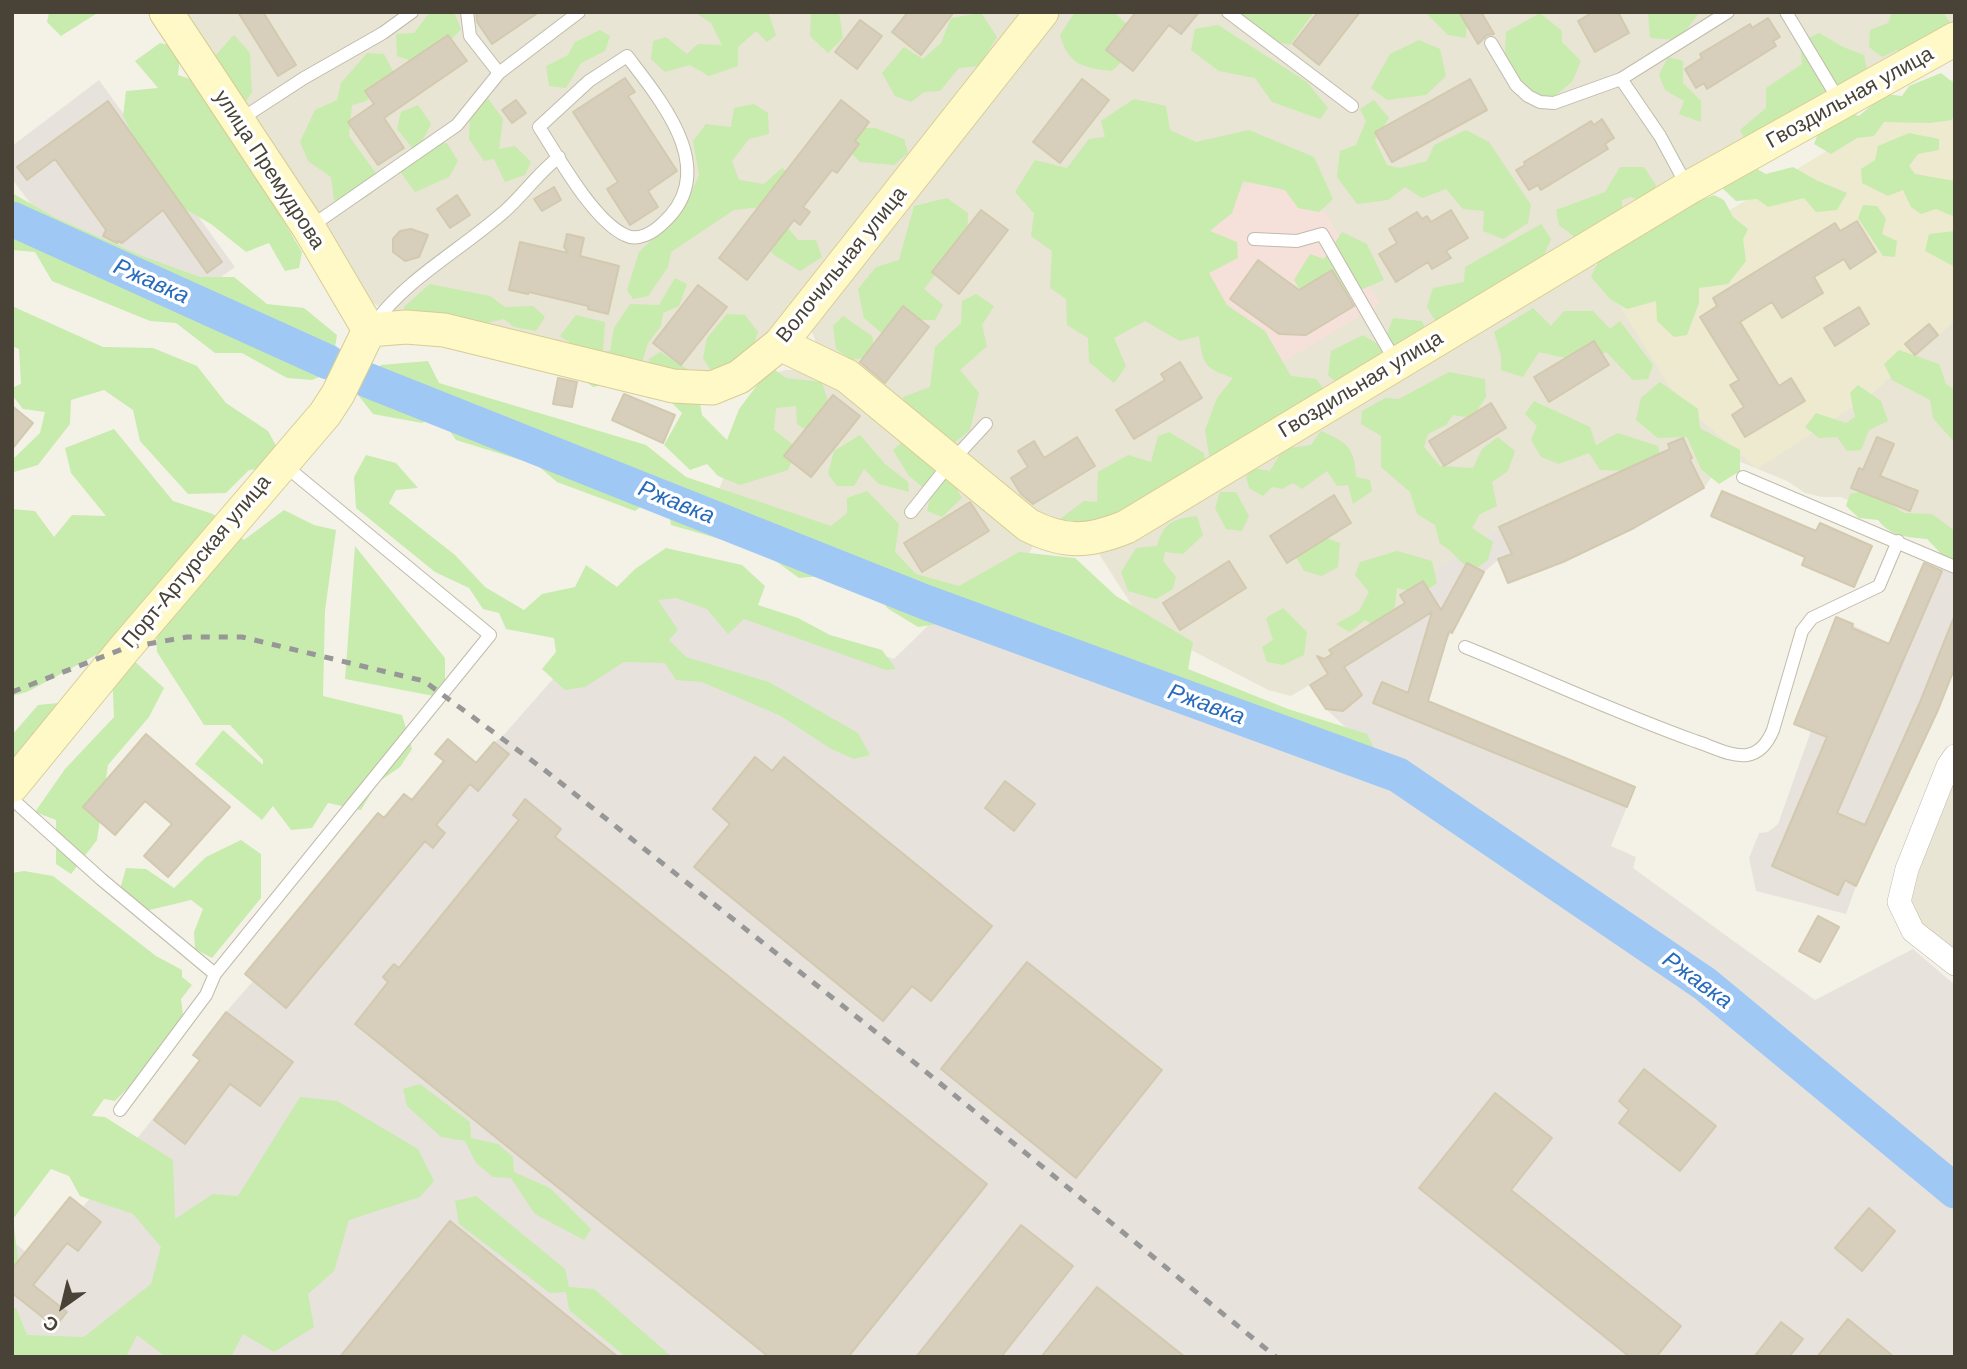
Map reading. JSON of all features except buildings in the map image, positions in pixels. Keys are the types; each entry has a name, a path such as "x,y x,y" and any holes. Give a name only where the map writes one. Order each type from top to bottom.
{"street":[{"name":"улица Премудрова","path":"166,12 309,228 369,330"},
{"name":"Волочильная улица","path":"369,330 406,327 444,330 673,386 712,388 739,377 780,344 1042,12"},
{"name":"Гвоздильная улица","path":"780,344 848,376 1028,525 1067,540 1100,537 1126,527 1688,188 1955,39"},
{"name":"Порт-Артурская улица","path":"12,786 281,463 325,414 338,394 369,330"},
{"path":"1955,757 1948,766 1907,869 1899,902 1913,931 1955,964"}],"lane":[{"path":"238,121 304,78 383,33 412,12"},
{"path":"467,12 470,36 499,73"},
{"path":"309,228 457,125 499,73 579,12"},
{"path":"1228,12 1352,106"},
{"path":"1491,43 1516,85 1540,103 1554,103 1621,79 1728,12"},
{"path":"1786,12 1840,103"},
{"path":"627,56 656,95 684,145 689,169 687,188 678,206 663,224 644,237 628,237 604,222 559,157 540,127 589,81 627,56"},
{"path":"1621,79 1660,136 1688,188"},
{"path":"369,330 396,296 506,211 542,170 559,157"},
{"path":"1254,239 1297,241 1322,233 1397,364"},
{"path":"912,512 951,462 986,424"},
{"path":"120,1110 206,995 215,974 490,635 281,463"},
{"path":"1743,477 1955,567"},
{"path":"1465,647 1672,732 1732,754 1748,755 1760,750 1773,730 1801,631 1812,618 1879,586 1898,541"},
{"path":"12,799 101,879 215,974"}],"shaded area":[{"path":"181,12 1031,12 787,321 715,377 400,314 376,305 363,293"},
{"path":"1056,12 1955,12 1955,30 1123,519 1049,528 816,343 812,332 813,322"},
{"path":"99,80 235,267 206,288 44,221 12,179 12,146"},
{"path":"1943,80 1955,80 1955,320 1865,399 1757,469 1677,399 1607,285"},
{"path":"1264,169 1326,214 1380,304 1263,374 1177,248"},
{"path":"1589,254 1607,285 1865,399 1955,320 1955,547 1841,497 1805,493 1787,481 1726,456 1704,488 1683,439 1670,449 1499,527 1400,596 1405,603 1330,650 1332,654 1328,674 1291,696 1268,690 1145,626 1099,554"},
{"path":"786,370 813,370 1034,543 1000,619 713,506 761,376"},
{"path":"1683,438 1704,488 1634,528 1563,562 1508,583 1498,560 1484,572 1444,646 1411,695 1635,787 1611,846 1636,857 1633,868 1815,1000 1913,949 1955,985 1955,1357 12,1357 12,1241 26,1252 83,1207 199,1060 193,1055 253,981 245,974 378,813 384,818 404,794 412,800 444,761 435,754 448,739 477,762 641,579 894,659 946,608 1355,736 1326,709 1310,685 1328,674 1320,661 1331,654 1329,650 1404,603 1400,595 1499,527 1670,449"},
{"path":"1925,562 1955,575 1955,667 1938,710 1856,886 1846,914 1756,891 1749,858 1759,833 1768,832 1778,824 1811,731 1794,724 1836,617 1889,643"},
{"path":"1955,778 1955,958 1922,929 1906,905 1929,829"}],"green space":[{"path":"49,12 99,12 61,36 47,22"},
{"path":"430,12 454,12 461,29 448,43 417,63 397,56 396,34 414,33"},
{"path":"699,12 768,12 776,35 767,42 756,31 738,47 738,66 709,76 690,65 665,72 651,59 653,41 666,37 687,54 698,44 722,45 711,23 699,15"},
{"path":"811,12 839,13 843,38 828,53 810,36"},
{"path":"1075,12 1113,12 1133,29 1132,52 1112,71 1085,66 1068,53 1060,35"},
{"path":"1239,12 1314,12 1290,45 1253,36 1238,24"},
{"path":"1425,12 1480,12 1467,16 1466,38 1448,35"},
{"path":"1648,12 1700,12 1678,40 1650,38"},
{"path":"1892,12 1943,12 1955,30 1915,68 1897,50 1882,57 1869,47 1870,30 1888,23"},
{"path":"981,13 997,37 979,66 959,68 940,91 924,92 911,102 895,96 882,73 904,47 923,59 941,43 951,18"},
{"path":"1540,13 1562,31 1562,42 1581,61 1572,82 1551,99 1526,89 1505,55 1506,32"},
{"path":"1218,25 1307,82 1328,108 1320,119 1272,102 1255,78 1219,71 1191,50 1195,29"},
{"path":"600,30 610,36 605,51 581,63 566,88 549,86 546,66 568,55 575,42"},
{"path":"1819,33 1864,55 1869,81 1761,142 1744,138 1740,130 1766,108 1766,88 1802,64 1800,42"},
{"path":"234,35 250,53 252,92 228,128 302,252 299,268 285,271 269,243 246,252 211,224 166,198 123,116 126,91 158,88 135,61 160,43 181,48 178,75 193,80"},
{"path":"1419,40 1440,49 1446,76 1426,95 1387,100 1371,88 1390,54"},
{"path":"367,53 384,54 394,73 366,101 352,105 349,136 383,183 361,200 342,202 334,200 331,177 308,161 300,142 315,110 337,100 341,83"},
{"path":"1668,57 1683,61 1683,83 1701,101 1701,122 1679,114 1684,101 1665,90 1659,75"},
{"path":"1941,73 1955,84 1955,113 1952,120 1930,123 1884,122 1874,136 1857,138 1831,154 1814,144 1820,128 1846,112 1859,116 1885,94 1902,96 1909,86"},
{"path":"487,97 503,119 499,149 515,146 531,162 525,175 505,182 494,159 484,161 469,139 470,112"},
{"path":"1134,99 1166,106 1170,130 1196,142 1249,130 1314,157 1333,199 1319,212 1298,208 1285,190 1243,181 1232,213 1210,231 1237,242 1238,258 1209,273 1227,305 1265,331 1291,376 1316,379 1331,399 1210,461 1205,430 1217,398 1233,378 1207,364 1199,336 1180,341 1145,321 1114,338 1126,366 1114,383 1089,362 1088,338 1067,325 1066,299 1050,288 1052,251 1031,236 1034,213 1015,192 1035,160 1067,168 1089,139 1105,137 1101,121"},
{"path":"1374,100 1389,118 1375,140 1387,165 1400,168 1427,161 1434,145 1466,130 1489,142 1531,205 1528,223 1503,239 1483,231 1484,211 1463,209 1446,189 1422,198 1405,187 1388,200 1357,204 1337,177 1340,151 1356,145 1366,121 1360,109"},
{"path":"754,104 768,113 769,134 749,139 732,161 739,180 764,184 782,168 815,191 799,212 780,205 734,210 671,252 668,267 648,296 633,299 627,290 639,252 684,209 699,175 693,141 706,124 731,127 734,108"},
{"path":"418,105 431,124 422,142 447,143 458,161 449,177 415,192 399,170 418,155 397,129 401,112"},
{"path":"849,128 875,128 904,139 908,153 894,165 860,162 844,146"},
{"path":"1909,133 1939,139 1939,150 1918,154 1909,166 1915,174 1955,181 1955,217 1936,209 1921,214 1911,207 1903,190 1888,196 1862,183 1861,169 1875,160 1878,146"},
{"path":"1746,163 1766,174 1793,167 1847,193 1837,210 1816,212 1804,198 1768,207 1757,199 1736,201 1722,188 1732,168"},
{"path":"1620,167 1644,167 1656,185 1650,205 1631,197 1622,200 1622,221 1586,246 1559,225 1556,210 1605,192"},
{"path":"12,193 56,218 142,256 200,277 234,277 267,304 304,308 337,335 331,372 312,380 287,378 242,353 215,353 176,323 150,321 52,281 35,252 12,250"},
{"path":"1714,195 1724,200 1733,217 1748,229 1743,239 1746,261 1728,284 1699,288 1699,303 1687,335 1674,337 1657,321 1656,301 1627,309 1610,299 1591,277 1600,257 1661,216"},
{"path":"947,198 968,213 967,246 950,256 924,289 943,305 935,320 906,320 889,339 864,318 858,289 876,267 899,260 914,206"},
{"path":"1863,205 1877,206 1886,219 1882,234 1897,241 1895,257 1883,256 1858,218"},
{"path":"780,218 798,240 816,240 822,257 800,271 774,255 762,242"},
{"path":"1541,224 1551,239 1535,276 1447,326 1434,319 1427,307 1433,288 1464,282 1465,267"},
{"path":"1955,231 1955,267 1925,251 1929,234"},
{"path":"1342,232 1367,244 1384,280 1339,299 1304,296 1294,280 1310,254 1324,259"},
{"path":"675,278 687,284 679,306 663,313 661,326 648,343 642,362 621,381 593,387 571,371 578,348 560,336 576,315 605,322 603,351 610,351 614,328 630,304 659,305"},
{"path":"430,284 490,296 505,307 533,306 545,317 536,331 514,327 504,319 487,323 472,319 456,341 408,332 404,307"},
{"path":"976,294 994,306 982,325 987,346 960,370 979,393 970,430 953,444 907,419 903,397 930,387 935,347 961,323 962,301"},
{"path":"12,306 103,347 153,348 197,366 226,403 268,431 279,451 268,468 249,470 226,493 188,494 140,441 133,410 104,390 71,400 70,424 38,465 14,472 12,460 40,433 45,412 23,409 12,395 12,388 21,384 19,349 12,346"},
{"path":"1533,308 1551,326 1564,311 1593,311 1610,329 1620,321 1653,365 1648,379 1633,380 1606,352 1582,359 1539,352 1523,377 1501,370 1501,356 1494,332"},
{"path":"727,314 745,315 758,332 746,367 718,382 703,358 707,338"},
{"path":"843,316 872,336 876,355 852,360 836,349 833,326"},
{"path":"1393,318 1422,321 1429,337 1352,395 1328,375 1331,351 1363,335 1382,347"},
{"path":"1899,350 1939,364 1946,384 1955,390 1955,443 1933,418 1930,400 1892,380 1884,364"},
{"path":"660,352 695,374 702,415 727,440 739,409 771,367 786,378 822,382 832,414 815,436 797,424 796,406 776,408 774,430 797,448 788,470 740,485 718,476 707,464 690,470 664,445 682,413 655,386 649,359"},
{"path":"428,361 439,383 646,445 686,477 831,526 847,513 847,498 867,491 899,524 895,552 916,574 959,586 1019,552 1075,558 1116,596 1193,642 1188,669 1288,709 1367,734 1379,758 1368,767 1113,675 1090,658 1050,653 966,620 918,627 887,608 879,591 845,574 799,578 762,551 671,525 667,503 653,497 635,511 557,482 537,465 456,440 438,414 422,423 373,414 358,395 381,365"},
{"path":"1449,372 1485,379 1486,397 1472,418 1453,415 1446,425 1428,434 1424,447 1440,466 1473,468 1482,449 1498,437 1515,451 1508,471 1492,482 1497,506 1480,514 1472,528 1493,542 1488,560 1474,570 1440,544 1435,525 1417,514 1410,492 1381,467 1381,436 1361,424 1362,411 1385,398 1399,399"},
{"path":"1660,382 1698,409 1700,428 1740,450 1740,471 1719,484 1701,469 1687,437 1658,438 1636,420 1641,398"},
{"path":"1858,385 1881,401 1888,421 1869,430 1861,450 1847,451 1837,437 1819,438 1805,427 1816,413 1846,423 1855,417 1850,393"},
{"path":"1534,401 1590,427 1596,445 1618,433 1658,446 1661,459 1636,471 1600,470 1589,453 1559,464 1541,457 1531,440 1537,426 1525,414"},
{"path":"114,429 173,501 213,514 244,540 284,510 314,525 336,530 325,611 323,696 402,715 412,749 400,767 377,783 361,810 328,803 312,828 291,830 273,806 262,820 195,764 223,730 263,765 263,760 230,725 204,725 157,652 156,628 132,659 164,688 149,717 108,765 97,840 71,874 56,864 56,820 35,812 65,769 114,717 111,647 27,692 12,696 12,509 35,511 54,537 72,515 106,516 71,473 65,448"},
{"path":"1321,431 1348,447 1354,459 1356,477 1370,480 1372,491 1353,504 1348,485 1337,486 1327,471 1302,489 1293,483 1282,489 1272,487 1263,496 1249,488 1246,477 1253,468 1270,471 1283,449 1311,445"},
{"path":"1169,432 1204,453 1207,471 1132,526 1070,533 1060,519 1084,501 1097,502 1098,472 1128,455 1151,462 1158,436"},
{"path":"860,435 885,464 908,482 909,492 879,484 864,469 854,486 837,486 828,474 834,451"},
{"path":"901,443 946,471 962,498 942,517 927,511 931,494 909,476 893,450"},
{"path":"366,455 396,463 418,488 396,490 389,503 455,555 485,587 524,610 542,594 575,587 586,565 617,587 635,569 666,548 742,565 765,586 758,605 798,618 830,635 882,650 896,669 886,670 744,619 728,634 707,609 676,598 658,600 678,630 669,640 686,657 769,682 858,733 870,755 854,759 831,749 781,716 702,682 676,680 665,663 624,662 585,687 565,690 542,669 556,652 554,638 506,629 499,613 483,609 469,588 435,572 356,508 354,477"},
{"path":"1868,490 1904,513 1932,514 1955,531 1955,563 1948,561 1927,539 1900,535 1888,530 1878,520 1859,518 1846,506 1850,494"},
{"path":"1220,492 1236,492 1249,516 1242,531 1226,529 1215,508"},
{"path":"1197,516 1203,535 1183,554 1165,552 1163,561 1176,577 1173,589 1156,599 1128,591 1121,572 1136,548 1157,546 1166,527 1171,523"},
{"path":"1315,534 1340,543 1338,567 1322,576 1304,571 1293,552"},
{"path":"355,546 445,658 445,683 434,696 345,679"},
{"path":"1397,551 1432,561 1437,583 1421,594 1397,588 1393,621 1377,628 1365,620 1350,632 1336,624 1359,611 1369,592 1355,575 1360,562"},
{"path":"1283,608 1307,632 1304,655 1283,665 1267,662 1262,647 1273,640 1266,618"},
{"path":"58,703 66,712 12,792 12,735 38,705"},
{"path":"241,840 261,854 261,898 212,958 195,949 194,932 203,909 191,900 133,914 117,900 126,868 146,869 174,888 206,857"},
{"path":"24,871 53,876 156,956 182,970 182,977 192,985 181,999 185,1030 115,1101 104,1099 92,1116 105,1117 173,1160 175,1219 213,1194 238,1196 300,1097 337,1101 418,1149 434,1181 420,1197 349,1220 334,1271 308,1294 314,1327 274,1352 243,1334 231,1357 166,1357 137,1335 126,1357 12,1357 12,1308 16,1308 27,1335 84,1337 151,1284 161,1247 133,1214 80,1196 69,1176 51,1169 13,1219 19,1267 12,1268 12,873"},
{"path":"420,1084 470,1122 471,1138 498,1144 513,1157 514,1172 550,1188 591,1229 584,1240 535,1214 511,1178 493,1177 476,1163 465,1141 441,1137 407,1106 403,1089"},
{"path":"476,1196 565,1269 569,1287 594,1289 672,1357 626,1357 569,1310 566,1292 550,1293 459,1224 455,1201"}],"waterway":[{"name":"Ржавка","path":"12,219 328,362"},
{"name":"Ржавка","path":"367,380 925,602 1398,775 1705,984 1955,1191"}],"railway":[{"path":"12,692 125,648 187,637 242,637 424,681 542,768 920,1067 1276,1357"}]}
